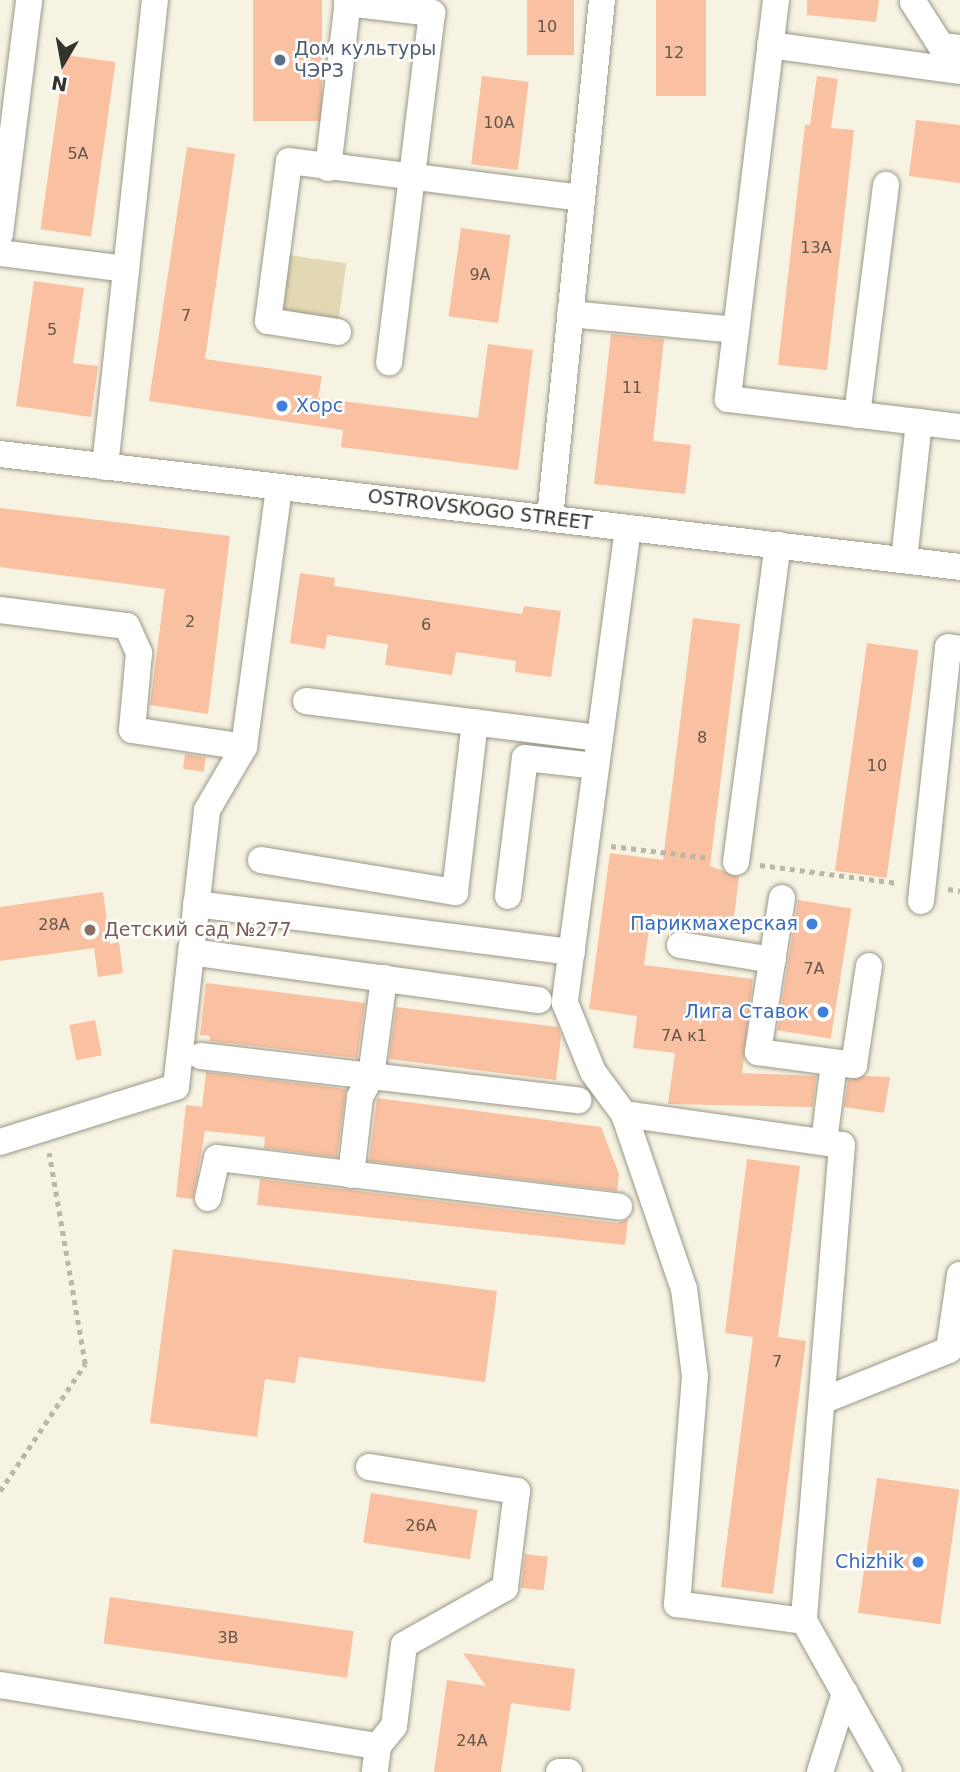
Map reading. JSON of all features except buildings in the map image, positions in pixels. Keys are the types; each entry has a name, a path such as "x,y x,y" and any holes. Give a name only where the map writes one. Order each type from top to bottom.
{"street":[{"path":"0,234 6,130 29,0"},
{"path":"105,467 155,0"},
{"path":"550,518 602,0"},
{"path":"776,0 728,399 960,428"},
{"path":"328,168 348,1 432,13 389,362"},
{"path":"913,2 942,46 960,48"},
{"path":"770,45 960,71"},
{"path":"338,332 268,321 289,161 582,198"},
{"path":"857,415 886,185"},
{"path":"0,253 126,269"},
{"path":"570,314 736,330"},
{"path":"904,560 919,422"},
{"name":"OSTROVSKOGO STREET","path":"0,454 960,567"},
{"path":"0,1142 44,1125 176,1087 207,810 244,747 279,487"},
{"path":"628,528 565,1003 593,1072 624,1114 684,1289 695,1376 677,1604 804,1621"},
{"path":"736,862 778,545"},
{"path":"0,610 127,626 139,653 132,730 244,747"},
{"path":"920,901 948,648 960,649"},
{"path":"306,701 600,738"},
{"path":"261,860 454,892 475,722"},
{"path":"508,896 525,758 596,766"},
{"path":"782,898 758,1052 854,1065 869,966"},
{"path":"196,904 572,952"},
{"path":"680,945 773,960"},
{"path":"191,952 539,1000"},
{"path":"351,1175 360,1097 371,1076 384,978"},
{"path":"201,1056 578,1100"},
{"path":"824,1142 834,1063"},
{"path":"624,1114 842,1145 804,1621 889,1772"},
{"path":"208,1198 217,1157 619,1207"},
{"path":"822,1401 949,1350 958,1304 960,1275"},
{"path":"369,1467 517,1491 505,1588 404,1645 394,1726 378,1746 374,1772"},
{"path":"0,1685 378,1746"},
{"path":"820,1772 845,1693"},
{"path":"559,1772 569,1772"}],"path":[{"path":"0,1491 85,1363 44,1125"}],"shaded area":[{"path":"288,255 346,263 338,323 280,314"}],"place":[{"name":"Дом культуры ЧЭРЗ","path":"280,60"},
{"name":"Хорс","path":"282,406"},
{"name":"Парикмахерская","path":"812,924"},
{"name":"Детский сад №277","path":"90,930"},
{"name":"Лига Ставок","path":"823,1012"},
{"name":"Chizhik","path":"918,1562"}]}
